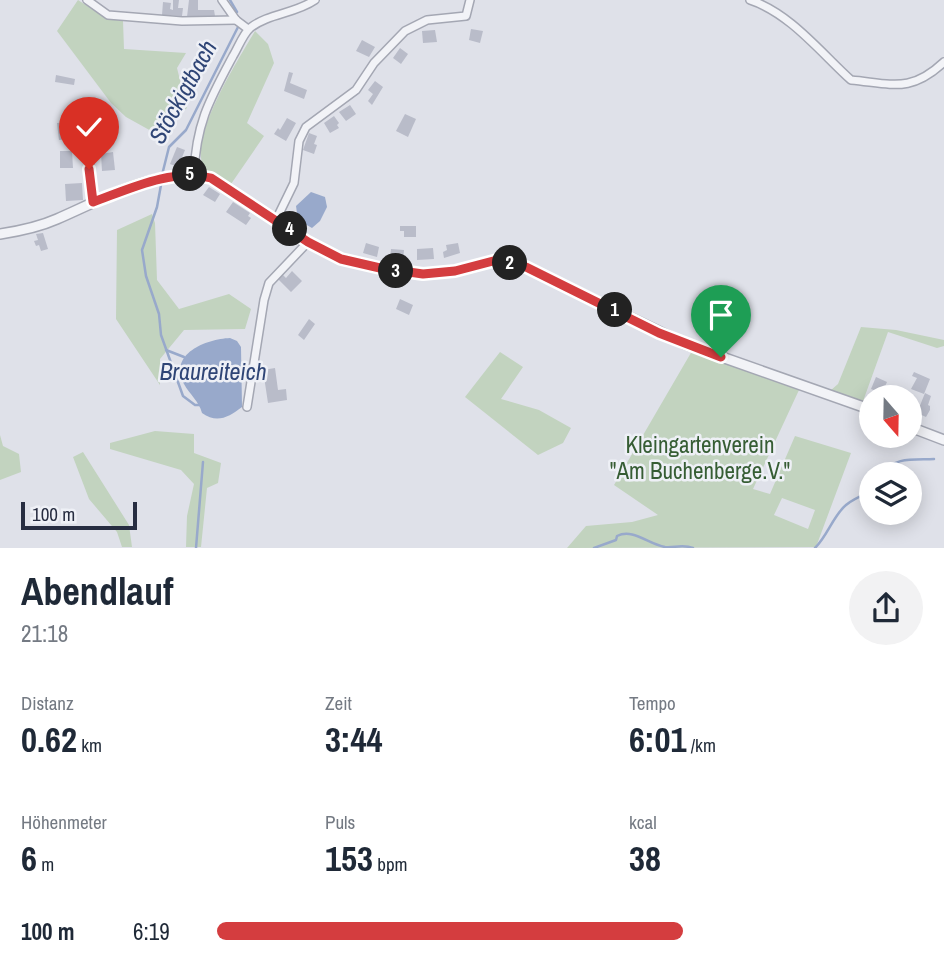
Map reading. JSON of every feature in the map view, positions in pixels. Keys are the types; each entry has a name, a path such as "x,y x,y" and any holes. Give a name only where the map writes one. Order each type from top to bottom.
{"street":[{"path":"87,0 108,15 182,21 236,20"},
{"path":"222,0 236,20 248,29"},
{"path":"194,174 195,149 205,107 248,29 271,17 299,9 314,0"},
{"path":"276,220 295,183 299,141 306,127 356,90 374,63 405,31 427,20 466,16 470,0"},
{"path":"750,0 764,5 801,32 851,80 911,84 924,79 944,62"},
{"path":"86,123 93,202"},
{"path":"0,234 25,230 57,219 142,184 194,174 211,178 308,242 341,259 423,274 455,271 497,260 526,267 685,344 859,405"},
{"path":"247,407 269,283 308,242"},
{"path":"922,431 944,440"}],"green space":[{"path":"78,0 104,17 123,21 124,49 186,53 177,68 187,108 153,132 126,117 111,103 57,31"},
{"path":"255,31 268,44 274,63 247,123 264,136 231,184 212,175 204,167 201,154 203,138 218,98"},
{"path":"152,214 155,223 157,280 179,309 229,294 251,309 245,329 184,330 160,359 160,385 116,319 117,230"},
{"path":"861,327 896,330 944,340 944,346 937,348 888,332 869,385 859,385 859,403 830,391 838,384"},
{"name":"Kleingartenverein \"Am Buchenberge.V.\"","path":"692,351 799,390 753,489 770,494 795,436 851,453 816,547 567,548 586,526 632,522 658,515 614,485","holes":["782,498 815,510 808,529 774,515"]},
{"path":"500,352 523,367 501,399 539,410 571,428 563,443 538,455 465,397"},
{"path":"155,431 194,434 194,453 221,463 218,483 207,488 201,547 186,547 187,516 194,484 181,470 110,449 110,443"},
{"path":"0,435 3,446 19,454 21,472 0,480"},
{"path":"83,452 129,525 132,547 122,547 117,532 89,499 73,457"}],"water":[{"path":"311,192 325,197 327,207 320,221 312,228 298,220 296,206"},
{"name":"Braureiteich","path":"230,338 237,341 241,347 242,407 218,419 202,413 184,384 180,373 181,364 192,350 201,345"}],"building":[{"path":"173,0 179,0 178,8 183,8 182,16 162,15 163,2 171,3 170,9 173,10"},
{"path":"189,0 198,0 198,10 214,10 215,16 187,17"},
{"path":"471,29 483,31 480,43 469,40"},
{"path":"435,30 437,42 423,43 422,31"},
{"path":"362,40 375,47 369,57 356,51"},
{"path":"400,48 408,54 401,64 393,58"},
{"path":"289,72 293,73 290,83 307,90 304,99 284,91"},
{"path":"56,75 75,79 74,85 55,82"},
{"path":"375,81 383,87 372,105 368,101 373,94 368,90"},
{"path":"350,105 356,114 346,121 339,112"},
{"path":"405,114 416,119 408,137 396,131"},
{"path":"334,116 339,128 330,133 324,123"},
{"path":"287,118 296,123 286,141 274,134 278,128 280,130"},
{"path":"69,122 71,139 59,140 57,123"},
{"path":"309,133 317,136 314,154 303,150"},
{"path":"177,147 185,150 178,167 170,164"},
{"path":"60,151 72,151 73,168 60,168"},
{"path":"113,152 115,170 102,171 101,154"},
{"path":"82,183 83,200 66,201 65,184"},
{"path":"209,187 220,194 215,202 203,195"},
{"path":"233,202 250,213 248,216 251,218 246,225 226,212"},
{"path":"400,226 416,226 416,237 404,237"},
{"path":"43,233 48,249 41,251 34,241 38,240 36,234"},
{"path":"366,243 379,247 377,257 363,253"},
{"path":"458,243 460,253 444,258 446,245"},
{"path":"433,248 434,259 417,260 417,249"},
{"path":"391,249 404,250 403,260 390,259"},
{"path":"292,271 302,281 291,292 277,278 281,273 286,278"},
{"path":"400,299 413,305 409,315 396,309"},
{"path":"309,319 315,324 304,340 298,335"},
{"path":"275,368 278,390 286,389 287,400 268,403 263,370"},
{"path":"914,372 930,379 924,394 922,385 913,385 917,378 912,376"},
{"path":"876,377 887,382 886,385 873,385"},
{"path":"925,393 931,396 928,405 930,410 926,417 922,415"}],"waterway":[{"name":"Stöckigtbach","path":"230,0 237,12"},
{"name":"Stöckigtbach","path":"162,175 169,147 186,130 238,27"},
{"name":"Stöckigtbach","path":"161,185 157,207 142,250 146,276 159,314 161,335 183,396 195,405 200,405"},
{"path":"166,350 184,357"},
{"path":"899,462 934,459"},
{"name":"Stöckigtbach","path":"196,548 203,462"},
{"path":"815,548 841,509 859,498"},
{"path":"594,548 616,540 617,536 623,534 635,535 665,547 693,548"}],"route":[{"path":"89,169 93,202 142,184 171,177 194,174 211,178 322,250 341,259 380,268 423,274 444,273 497,260 526,267 659,333 721,357"}]}
